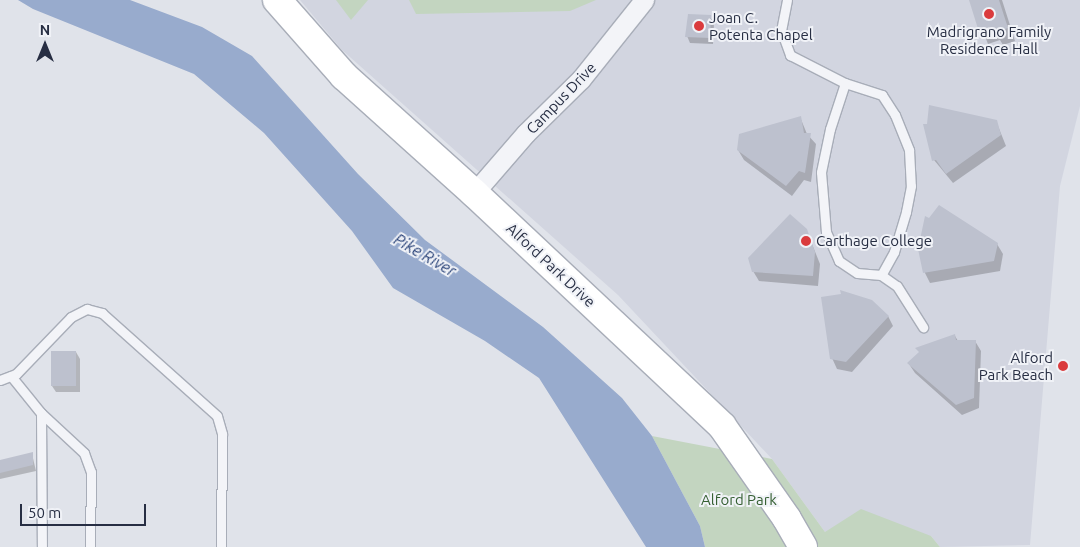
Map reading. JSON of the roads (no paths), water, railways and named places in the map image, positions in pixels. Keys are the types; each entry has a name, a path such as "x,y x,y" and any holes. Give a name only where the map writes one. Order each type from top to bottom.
{"main road":[{"name":"Alford Park Drive","path":"277,0 344,76 474,193 722,426 788,519 803,547"}],"street":[{"name":"Campus Drive","path":"474,193 526,133 581,79 644,0"}],"lane":[{"path":"787,0 781,30 790,55 845,82 882,95 895,114 909,150 911,186 906,212 894,252 881,276"},
{"path":"845,82 830,129 821,172 826,232 838,261 857,273 881,276 897,286 923,327"},
{"path":"0,380 11,376 71,317 87,310 102,313 217,416 222,434 221,547"},
{"path":"11,376 41,413 84,453 91,472 90,547"},
{"path":"41,413 42,547"}],"water":[{"name":"Pike River","path":"18,0 130,0 202,27 252,56 358,174 425,240 543,327 622,398 652,436 700,526 705,547 646,547 539,378 485,341 393,288 352,231 264,133 194,74 33,9"}],"place":[{"name":"Madrigrano Family Residence Hall","path":"989,14"},
{"name":"Joan C. Potenta Chapel","path":"699,26"},
{"name":"Carthage College","path":"806,241"},
{"name":"Alford Park Beach","path":"1063,366"}],"park label":[{"name":"Alford Park","path":"739,500"}]}
